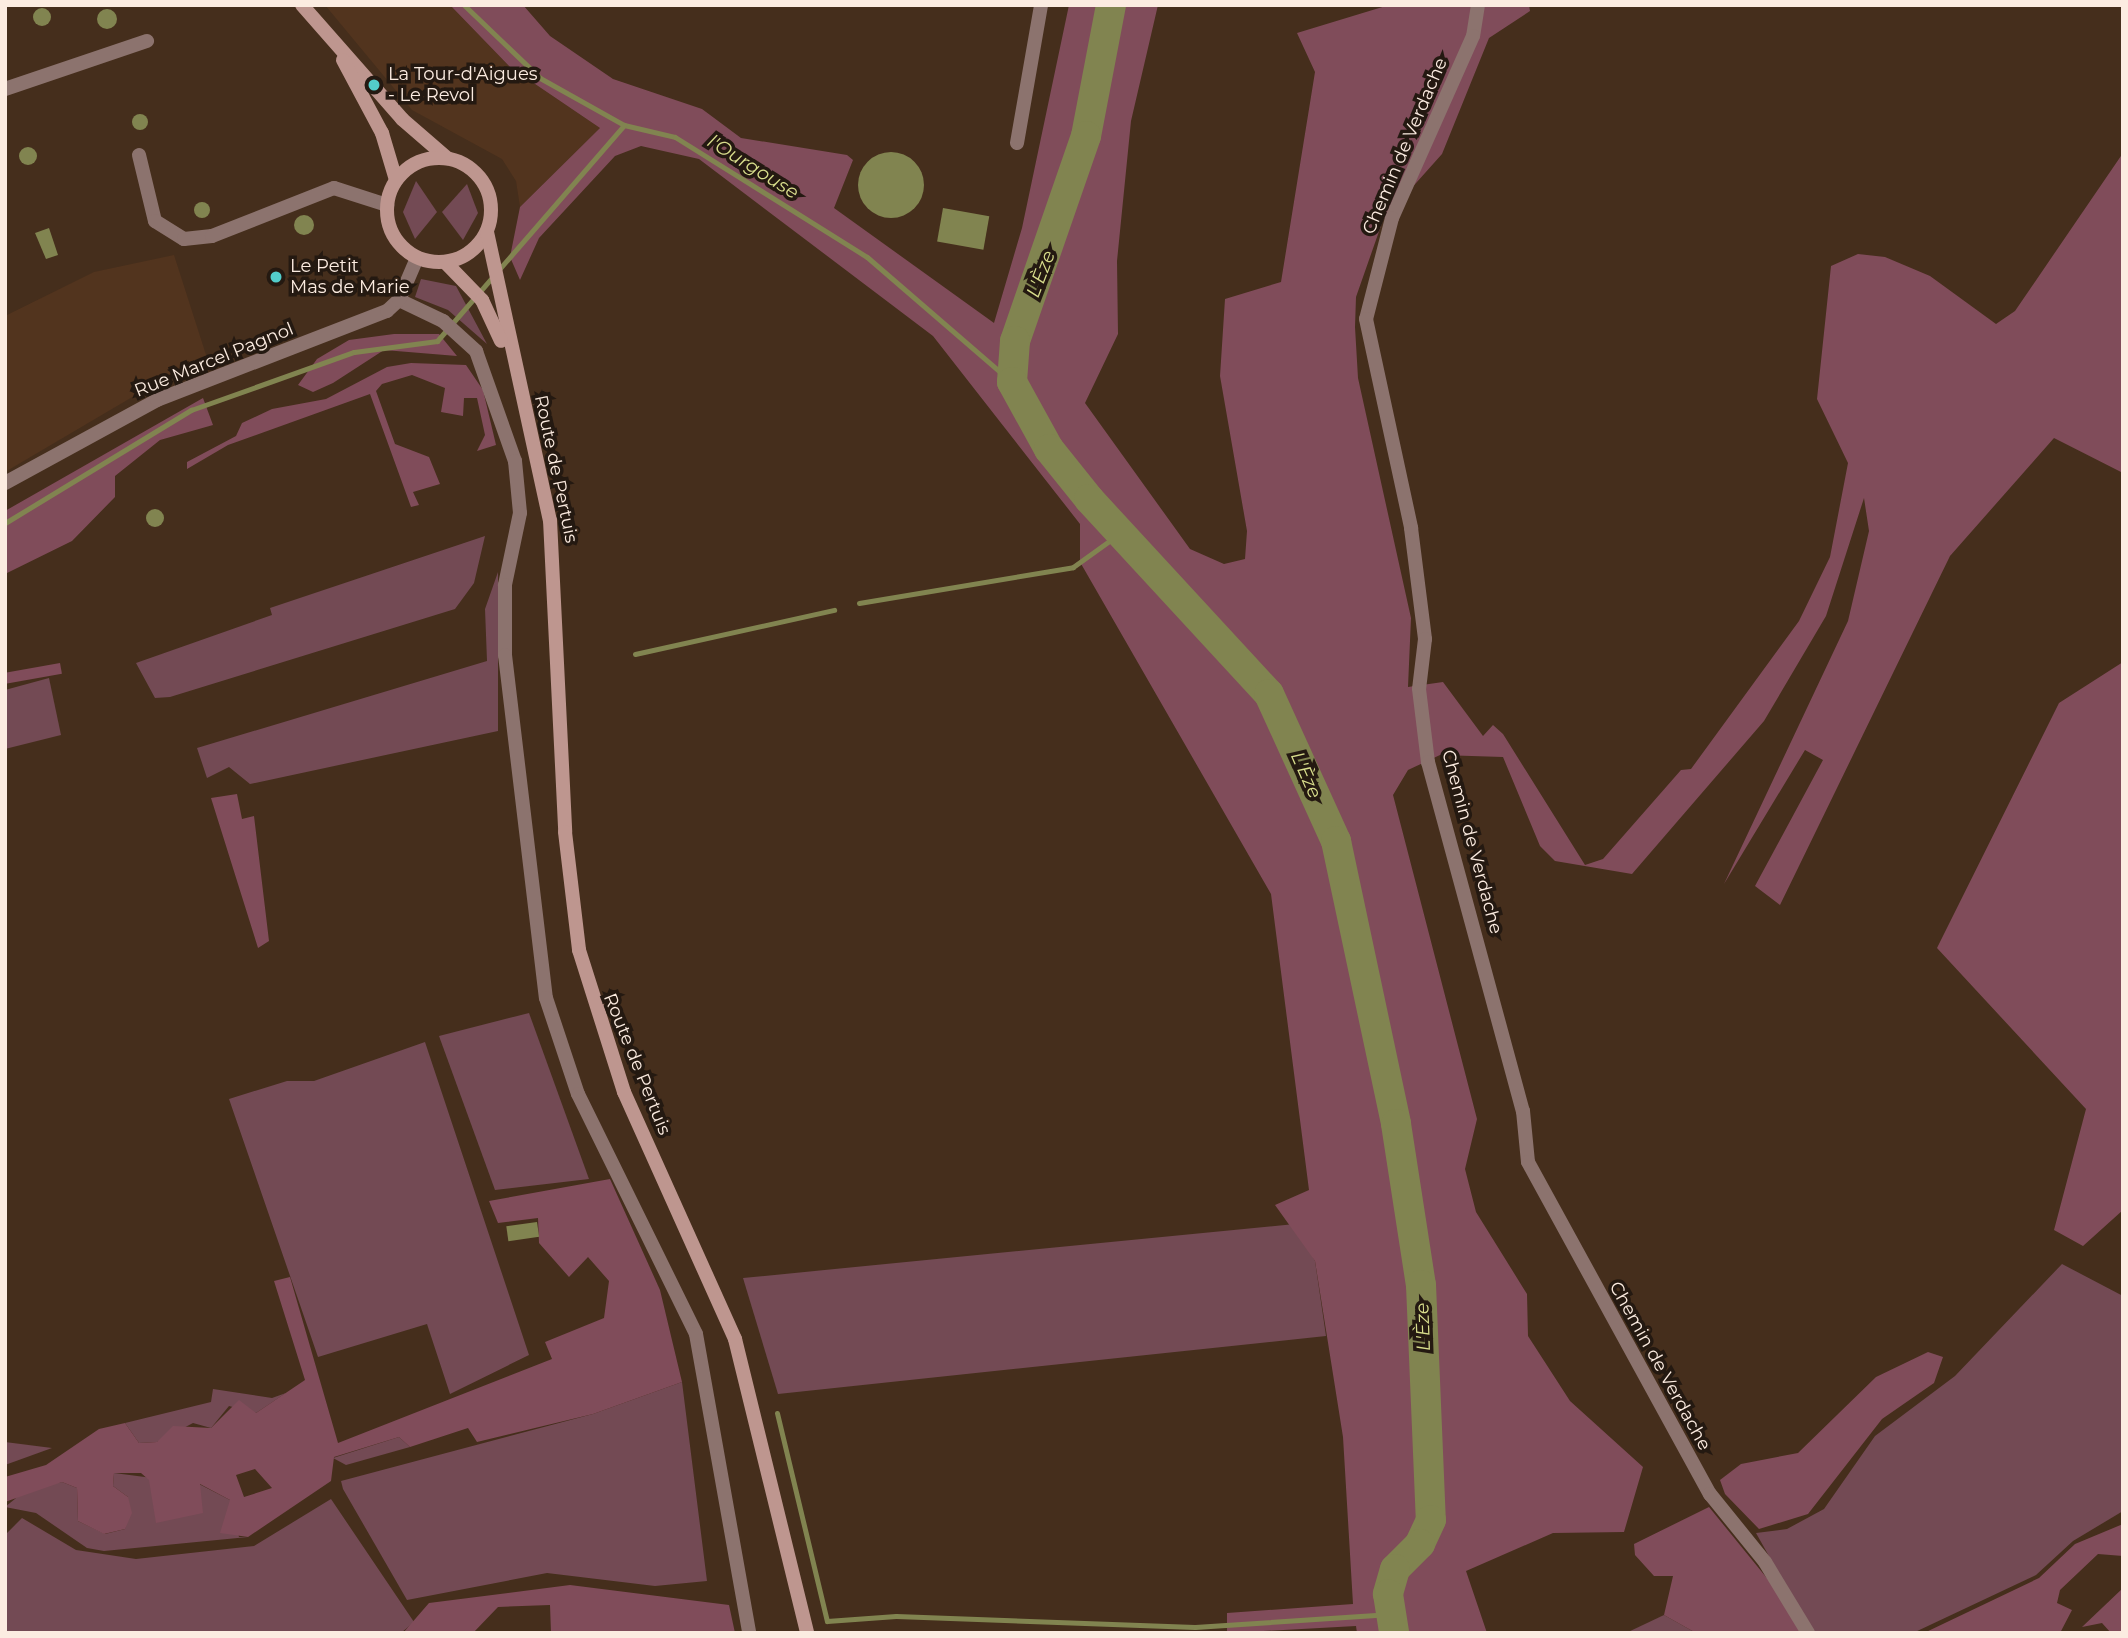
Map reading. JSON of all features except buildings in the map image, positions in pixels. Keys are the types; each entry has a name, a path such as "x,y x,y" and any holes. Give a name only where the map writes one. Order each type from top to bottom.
{"main road":[{"path":"302,5 402,119 447,158 485,185 491,208 487,232 470,252 446,263 417,258 391,231 387,205 396,180 419,162 447,158"},
{"path":"331,38 382,133 396,180"},
{"name":"Route de Pertuis","path":"487,232 512,364 554,553 565,832 590,999 624,1092 735,1339 807,1633"},
{"name":"Route de Pertuis","path":"446,263 482,300 512,364"}],"street":[{"path":"1017,143 1041,5"},
{"name":"Chemin de Verdache","path":"1478,5 1473,36 1392,218 1366,320 1411,528 1425,639 1419,689 1428,762 1523,1111 1528,1162 1710,1494 1765,1562 1808,1633"},
{"path":"5,89 147,41"},
{"path":"139,155 155,221 184,239 212,236 334,188 387,205"},
{"path":"417,258 399,300 443,321 476,351 515,461 520,513 505,585 505,655 546,998 578,1094 696,1334 749,1633"},
{"name":"Rue Marcel Pagnol","path":"5,483 156,400 350,327 399,300"}],"shaded area":[{"path":"325,5 450,5 510,67 600,128 520,207 516,181 502,159 412,110"},
{"path":"450,5 523,5 550,36 613,79 702,109 741,138 847,155 853,160 834,208 994,323 1022,228 1069,5 1158,5 1131,121 1117,261 1118,334 1085,403 1190,549 1224,564 1245,559 1247,531 1220,376 1225,299 1281,282 1315,72 1297,33 1389,5 1529,5 1530,11 1489,38 1442,154 1383,220 1356,297 1358,378 1411,618 1408,687 1443,682 1483,736 1493,725 1503,734 1585,865 1603,859 1681,770 1691,769 1799,621 1830,557 1848,463 1817,399 1831,266 1858,254 1885,257 1930,276 1996,324 2015,311 2123,153 2123,473 2054,438 1950,556 1780,905 1755,886 1823,760 1805,750 1724,884 1848,621 1869,531 1864,498 1826,616 1764,721 1632,874 1555,861 1540,846 1503,757 1440,755 1408,770 1393,795 1477,1119 1465,1169 1476,1212 1527,1294 1528,1336 1570,1401 1643,1467 1624,1532 1553,1533 1466,1571 1487,1633 1357,1633 1356,1626 1227,1633 1227,1613 1353,1604 1343,1437 1315,1261 1275,1205 1309,1190 1271,894 1080,562 1080,524 933,336 699,159 641,146 615,156 539,238 520,280 510,257 520,207 600,128 510,67"},
{"path":"42,8 48,11 51,17 48,23 42,26 36,23 33,17 36,11"},
{"path":"107,9 114,12 117,19 114,26 107,29 100,26 97,19 100,12"},
{"path":"140,114 146,116 146,128 140,130 134,128 132,122 134,116"},
{"path":"28,147 34,150 37,156 34,162 28,165 22,162 19,156 22,150"},
{"path":"885,152 897,152 909,157 919,167 924,185 922,198 909,213 897,218 885,218 873,213 863,203 858,191 858,179 863,167 873,157"},
{"path":"416,181 437,212 415,239 403,212"},
{"path":"467,184 478,213 463,240 442,212"},
{"path":"199,202 205,202 210,210 208,216 199,218 194,213 194,207"},
{"path":"943,208 989,216 983,250 937,241"},
{"path":"304,215 311,218 314,225 311,232 304,235 297,232 294,225 297,218"},
{"path":"49,228 58,255 46,259 35,233"},
{"path":"174,255 208,361 134,396 5,472 5,316 94,272"},
{"path":"421,279 456,286 487,344 448,310 415,297"},
{"path":"394,334 439,334 457,356 384,350 333,383 313,392 298,385 317,359 349,340"},
{"path":"411,363 466,365 483,390 496,445 477,451 485,435 477,398 464,398 463,416 441,412 445,388 412,375 382,384 376,391 395,444 429,457 440,484 413,492 419,505 411,507 370,394 228,445 187,469 187,462 236,436 242,423 272,409 326,399 387,367"},
{"path":"203,398 213,425 160,440 115,476 115,497 72,541 5,574 5,511"},
{"path":"151,509 159,509 164,518 162,525 151,527 146,522 146,514"},
{"path":"485,536 474,583 455,609 170,697 155,698 136,663 272,615 270,608"},
{"path":"498,572 498,731 250,784 229,767 207,778 197,748 487,661 485,609"},
{"path":"2123,662 2123,1210 2083,1246 2054,1230 2086,1109 1937,948 2059,703"},
{"path":"60,663 62,674 6,684 5,673"},
{"path":"49,678 61,735 5,749 5,690"},
{"path":"237,794 242,819 254,816 269,941 258,948 211,798"},
{"path":"529,1013 589,1179 495,1190 439,1036"},
{"path":"425,1042 529,1355 450,1394 427,1324 318,1357 229,1099 287,1081 314,1081"},
{"path":"610,1179 660,1290 682,1382 593,1414 477,1442 468,1428 410,1447 399,1437 334,1457 331,1481 248,1537 220,1533 230,1500 200,1484 203,1513 156,1523 149,1480 141,1473 114,1473 113,1486 128,1497 132,1513 125,1529 104,1534 78,1521 77,1488 62,1482 5,1502 5,1477 46,1465 99,1429 125,1423 139,1443 157,1442 173,1426 211,1428 239,1400 256,1413 305,1380 274,1281 290,1277 338,1443 552,1359 545,1342 604,1318 609,1281 588,1257 569,1277 539,1243 538,1218 498,1223 489,1201","holes":["255,1469 272,1488 244,1497 236,1475"]},
{"path":"537,1222 539,1237 508,1241 506,1226"},
{"path":"1295,1224 1315,1261 1326,1336 778,1394 743,1278"},
{"path":"2062,1264 2123,1296 2123,1511 2073,1541 2036,1575 1913,1633 1812,1633 1756,1533 1787,1529 1824,1509 1875,1436 1955,1376"},
{"path":"1928,1352 1943,1357 1934,1383 1882,1419 1808,1514 1759,1529 1725,1494 1720,1480 1741,1464 1798,1453 1876,1377"},
{"path":"682,1382 707,1581 655,1586 547,1573 407,1600 343,1489 341,1481 593,1414"},
{"path":"213,1389 272,1398 286,1393 256,1413 229,1406 211,1428 193,1423 157,1442 139,1443 125,1423 211,1402"},
{"path":"399,1437 410,1447 346,1465 333,1458"},
{"path":"5,1442 52,1448 5,1465"},
{"path":"114,1473 199,1484 230,1500 239,1537 248,1537 104,1551 87,1548 36,1513 5,1507 26,1490 62,1482 77,1488 78,1521 105,1534 125,1529 128,1497 113,1486"},
{"path":"331,1499 414,1622 401,1633 5,1633 5,1535 22,1518 76,1550 136,1559 254,1546"},
{"path":"1709,1507 1788,1604 1801,1633 1696,1633 1664,1615 1673,1576 1654,1576 1635,1555 1634,1544"},
{"path":"2123,1524 2123,1556 2098,1554 2060,1590 2057,1603 2072,1610 2060,1633 1924,1633 2039,1578 2075,1544"},
{"path":"570,1585 729,1605 735,1633 551,1633 550,1605 498,1607 473,1633 403,1633 429,1603"},
{"path":"2123,1588 2123,1633 2111,1633 2102,1623 2082,1627"},
{"path":"1664,1615 1696,1633 1626,1633"}],"waterway":[{"name":"l'Ourgouse","path":"464,5 540,78 624,125 675,137 867,257 1012,382"},
{"name":"L'Èze","path":"1111,5 1086,136 1015,341 1012,382 1049,449 1089,499 1269,694 1336,841 1396,1124 1421,1285 1431,1520 1420,1544 1395,1569 1388,1594 1394,1633"},
{"path":"5,523 191,410 354,352 437,341 624,125"},
{"path":"859,603 1073,567 1119,534"},
{"path":"635,654 834,610"},
{"path":"777,1413 827,1621 896,1616 1195,1627 1391,1614"}],"place":[{"name":"La Tour-d'Aigues - Le Revol","path":"374,85"},
{"name":"Le Petit Mas de Marie","path":"276,277"}]}
